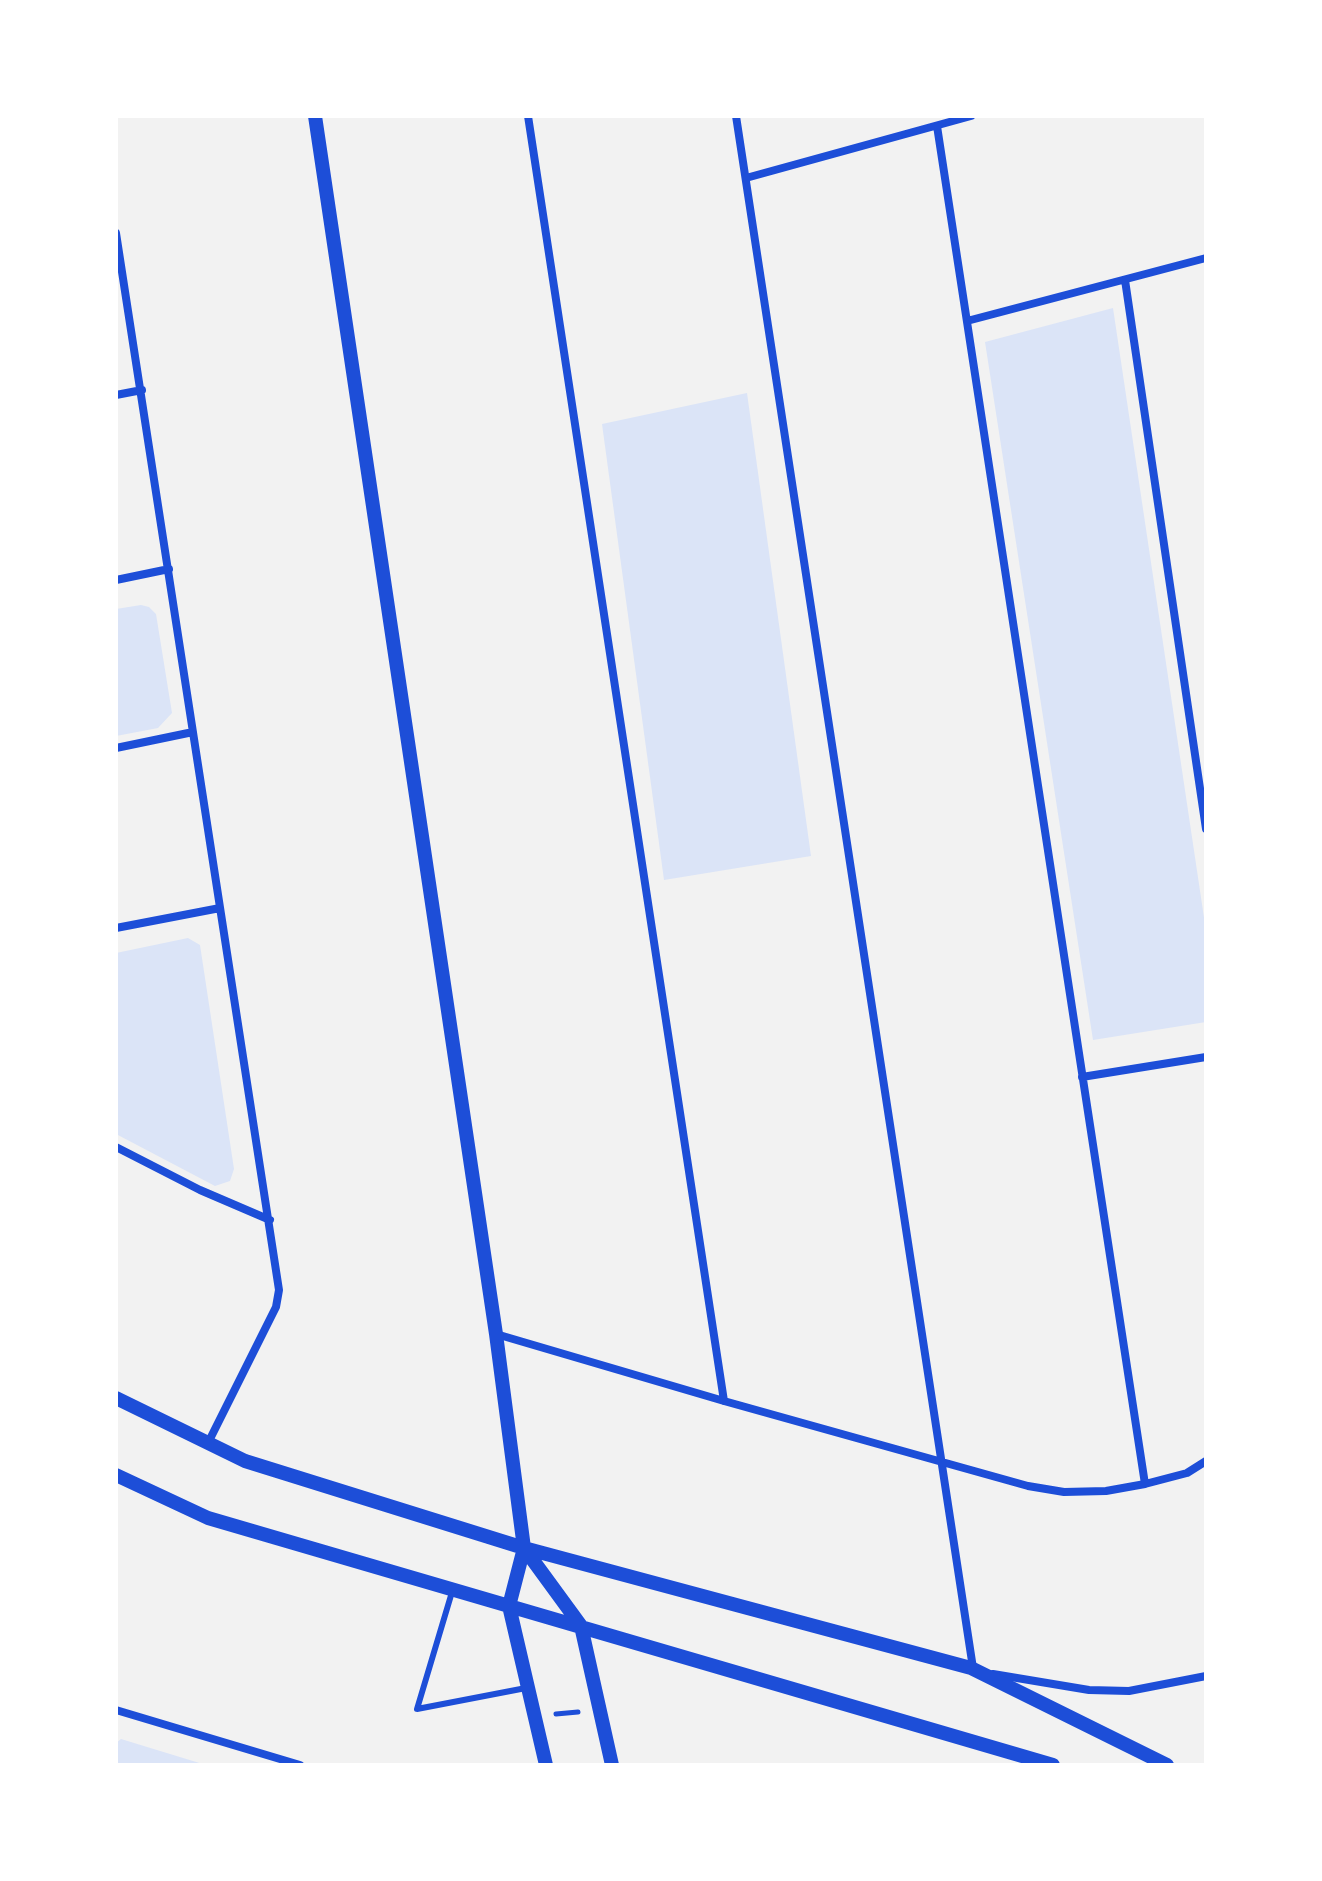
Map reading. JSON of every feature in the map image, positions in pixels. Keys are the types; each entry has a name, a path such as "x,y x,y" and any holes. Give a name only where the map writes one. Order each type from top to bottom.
{"street":[{"path":"315,116 496,1334 524,1548 509,1606 546,1765"},
{"path":"528,116 724,1401"},
{"path":"736,116 971,1668"},
{"path":"746,178 971,116"},
{"path":"937,126 1145,1484"},
{"path":"116,233 279,1290 276,1307 207,1444"},
{"path":"967,321 1206,258"},
{"path":"1125,280 1206,829"},
{"path":"116,395 142,390"},
{"path":"116,580 169,569"},
{"path":"116,748 193,732"},
{"path":"116,928 220,908"},
{"path":"1082,1077 1206,1057"},
{"path":"116,1147 200,1190 270,1220"},
{"path":"496,1334 1028,1486 1064,1492 1106,1491 1187,1473 1206,1461"},
{"path":"116,1398 245,1461 524,1548 996,1675 1089,1690 1129,1691 1206,1676"},
{"path":"116,1475 208,1518 1053,1765"},
{"path":"524,1548 581,1626 612,1765"},
{"path":"971,1668 1167,1765"},
{"path":"116,1710 300,1765"}],"lane":[{"path":"453,1589 417,1709 529,1688"}],"shaded area":[{"path":"1113,308 1206,931 1206,1022 1093,1040 985,342"},
{"path":"747,393 811,856 664,880 602,424"},
{"path":"141,605 149,607 156,614 172,713 158,728 116,736 116,609"},
{"path":"188,938 200,945 234,1169 230,1181 215,1186 116,1134 116,953"},
{"path":"121,1739 206,1765 116,1765 116,1743"}]}
